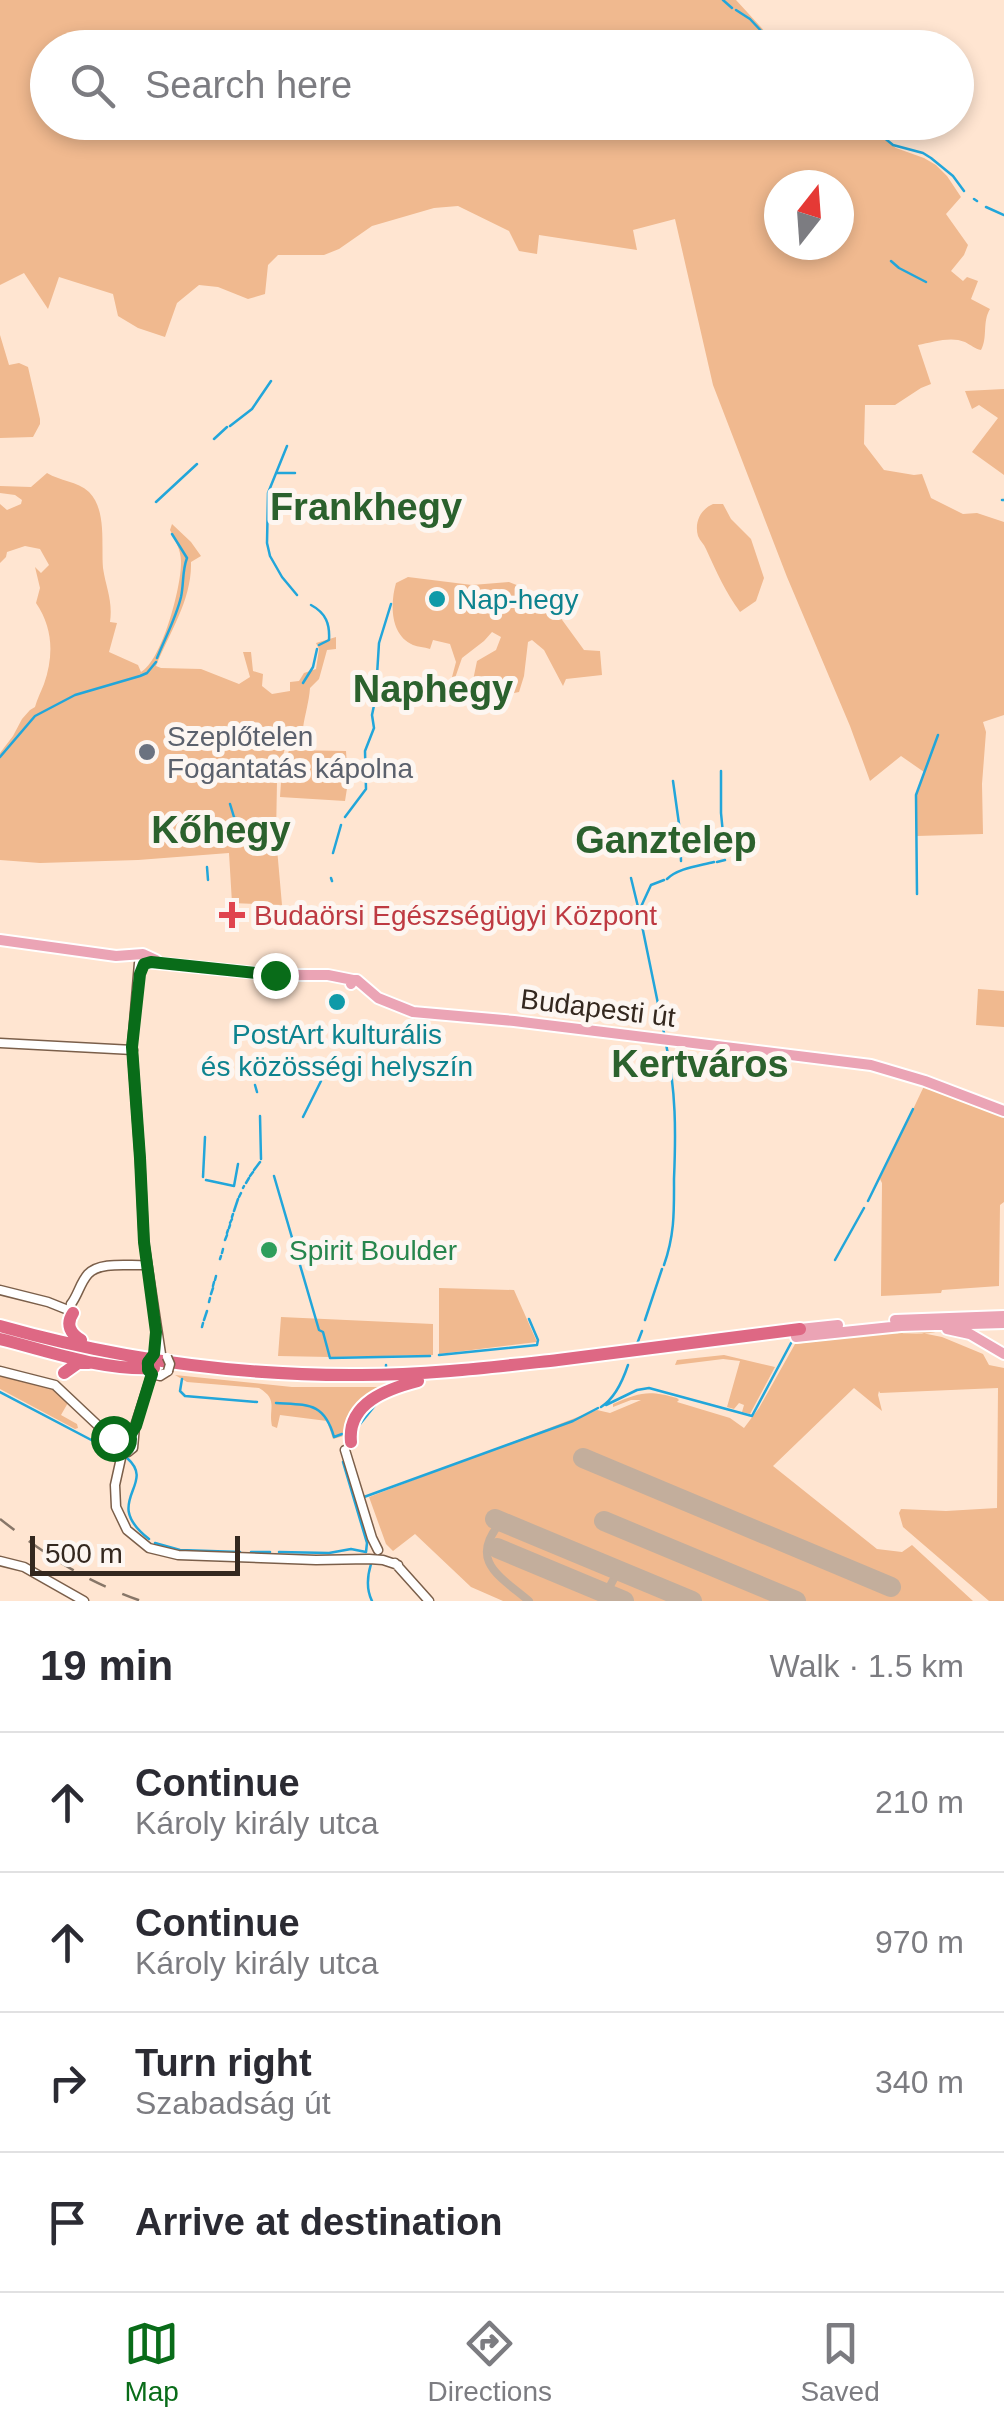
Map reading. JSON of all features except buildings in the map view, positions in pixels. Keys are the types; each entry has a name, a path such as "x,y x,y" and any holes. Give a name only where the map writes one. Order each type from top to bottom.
{"highway":[{"path":"72,1306 70,1330 81,1340"},
{"path":"0,1329 81,1340 158,1363 320,1375 417,1374 798,1333"},
{"path":"0,1329 96,1363"},
{"path":"0,1329 225,1376 303,1382 418,1381 511,1373 798,1333"},
{"path":"64,1373 78,1363 142,1368 186,1356 320,1375"},
{"path":"349,1448 354,1422 366,1403 386,1390 418,1381"}],"main road":[{"name":"Budapesti út","path":"0,940 141,962 353,983 401,1009 427,1015 514,1021 882,1067 1004,1111"},
{"path":"798,1333 910,1318 1004,1320"},
{"path":"798,1333 1004,1320"},
{"path":"901,1326 964,1332 1004,1354"}],"street":[{"path":"141,962 132,1026 133,1050 146,1265 158,1363 120,1464 114,1490 118,1513 136,1539 165,1553 316,1560 376,1555 398,1565 429,1601"},
{"path":"0,1043 133,1050"},
{"path":"0,1290 72,1306 87,1275 97,1268 146,1265"},
{"path":"0,1371 54,1385 126,1445"},
{"path":"54,1385 64,1373"},
{"path":"349,1448 376,1555"},
{"path":"0,1561 24,1567 84,1601"}],"shaded area":[{"path":"0,0 736,0 763,30 30,30 30,140 886,140 936,165 961,197 946,214 968,245 951,271 963,281 967,277 978,281 971,299 990,309 983,345 981,350 965,342 942,340 918,345 931,384 895,405 865,405 864,444 884,470 922,474 931,498 963,514 977,513 1004,522 1004,715 983,722 983,834 917,836 916,795 924,772 901,756 870,781 713,385 675,219 633,230 637,250 539,235 537,254 519,251 509,231 458,206 434,208 372,226 324,255 278,255 268,265 265,294 248,299 218,287 199,285 177,303 165,337 118,316 113,294 59,277 48,309 24,273 0,285"},
{"path":"0,335 9,365 19,363 28,367 40,419 33,437 0,438"},
{"path":"1004,389 1004,475 972,452 998,418 979,405 972,409 965,391"},
{"path":"47,473 79,486 95,499 101,518 110,622 117,623 109,652 138,665 141,672 163,638 178,587 181,557 170,530 172,524 201,556 191,562 184,603 156,666 201,669 239,684 250,677 243,652 251,652 253,671 263,674 262,686 272,694 290,691 290,682 299,681 304,673 316,669 316,643 336,637 336,649 327,650 319,679 310,688 303,728 290,727 277,781 276,837 282,905 232,903 229,853 40,863 0,860 0,753 22,719 35,707 50,652 49,632 36,603 40,588 35,567 41,573 49,565 40,549 25,546 7,552 0,563 0,504 7,510 22,500 0,493 0,486 31,487"},
{"path":"713,504 723,504 731,519 751,539 764,578 756,601 740,612 698,536 699,517"},
{"path":"408,577 472,585 509,582 519,586 560,617 584,650 600,651 602,675 566,679 563,686 544,650 532,640 528,642 519,692 505,695 471,690 477,661 496,650 501,637 492,632 462,658 454,681 456,662 450,644 433,640 430,649 415,646 396,627 396,583"},
{"path":"289,750 346,751 345,801 280,797"},
{"path":"978,989 1004,991 1004,1027 976,1025"},
{"path":"925,1084 1004,1114 999,1286 881,1296 880,1179"},
{"path":"439,1288 514,1290 537,1342 439,1354"},
{"path":"281,1317 433,1324 433,1355 278,1356"},
{"path":"940,1331 924,1333 983,1354 989,1365 1004,1368 1004,1601 989,1601 903,1527 899,1513 901,1509 997,1508 998,1388 879,1391 882,1411 854,1388 773,1466 877,1549 902,1552 912,1545 973,1601 503,1601 471,1587 415,1534 393,1551 386,1544 369,1497 597,1410 610,1413 641,1400 613,1404 638,1395 652,1393 677,1398 677,1402 730,1418 744,1428 795,1344 868,1333"},
{"path":"724,1355 775,1367 750,1414 742,1412 744,1405 739,1403 734,1409 727,1407 740,1361 723,1359 675,1365 677,1360"},
{"path":"0,1373 54,1388 69,1401 61,1415 78,1428 0,1389"},
{"path":"175,1375 292,1387 383,1387 347,1435 333,1439 327,1421 280,1415 277,1428 272,1426 271,1401 259,1388 187,1382"}],"waterway":[{"path":"723,0 732,8"},
{"path":"736,10 760,30"},
{"path":"887,140 931,158 964,191"},
{"path":"986,207 1004,215"},
{"path":"891,261 926,282"},
{"path":"230,426 252,409 271,381"},
{"path":"214,439 227,427"},
{"path":"287,446 268,493 267,543 282,577 297,595"},
{"path":"156,502 197,464"},
{"path":"276,473 295,473"},
{"path":"157,658 179,605 187,558 172,534"},
{"path":"374,688 379,643 391,604"},
{"path":"311,605 324,615 329,629 329,640 319,645"},
{"path":"303,683 313,667 317,649"},
{"path":"0,757 35,716 75,695 147,673 156,662"},
{"path":"345,817 366,789 365,751 374,728 376,696"},
{"path":"917,894 916,795 938,735"},
{"path":"721,771 725,854"},
{"path":"673,781 681,861"},
{"path":"230,804 234,817"},
{"path":"236,818 242,834"},
{"path":"333,853 341,825"},
{"path":"717,862 725,860"},
{"path":"667,879 683,870 714,862"},
{"path":"207,867 208,880"},
{"path":"631,878 639,911"},
{"path":"664,880 651,885 639,911 664,1033"},
{"path":"664,1265 673,1222 675,1145 666,1044"},
{"path":"324,1076 334,1053"},
{"path":"303,1117 321,1081"},
{"path":"255,1085 257,1092"},
{"path":"868,1201 913,1109"},
{"path":"260,1116 261,1159"},
{"path":"203,1177 205,1137"},
{"path":"254,1170 260,1162"},
{"path":"206,1180 234,1186 238,1164"},
{"path":"250,1176 253,1172"},
{"path":"274,1176 330,1358 430,1356"},
{"path":"246,1183 249,1178"},
{"path":"239,1197 241,1193"},
{"path":"234,1211 238,1199"},
{"path":"835,1260 864,1208"},
{"path":"230,1223 232,1219"},
{"path":"225,1240 227,1235"},
{"path":"222,1253 223,1249"},
{"path":"645,1320 662,1269"},
{"path":"215,1280 216,1276"},
{"path":"213,1286 214,1282"},
{"path":"211,1294 213,1288"},
{"path":"209,1302 210,1298"},
{"path":"204,1320 207,1311"},
{"path":"439,1355 537,1345 529,1319"},
{"path":"202,1327 203,1323"},
{"path":"637,1344 642,1331"},
{"path":"606,1405 649,1388 752,1416 791,1343"},
{"path":"601,1407 617,1389 628,1365"},
{"path":"182,1379 180,1391 185,1396 257,1402"},
{"path":"0,1392 118,1454"},
{"path":"276,1403 320,1411 334,1437 342,1434"},
{"path":"360,1424 377,1403"},
{"path":"364,1497 573,1421 598,1408"},
{"path":"127,1458 137,1477 129,1514 149,1539"},
{"path":"279,1552 366,1552 367,1543 343,1462"},
{"path":"155,1543 180,1550 240,1552"},
{"path":"251,1552 270,1552"},
{"path":"371,1564 368,1583 372,1601"}],"taxiway":[{"path":"501,1522 487,1547 488,1558 499,1576 529,1601"},
{"path":"602,1601 618,1571"}],"runway":[{"path":"583,1458 891,1587"},
{"path":"495,1519 692,1601"},
{"path":"604,1521 796,1601"},
{"path":"497,1548 624,1601"}],"railway":[{"path":"0,1519 67,1566 141,1601"}],"place":[{"name":"Nap-hegy","path":"437,599"},
{"name":"Szeplőtelen Fogantatás kápolna","path":"147,752"},
{"name":"Budaörsi Egészségügyi Központ","path":"232,915"},
{"name":"PostArt kulturális és közösségi helyszín","path":"337,1002"},
{"name":"Spirit Boulder","path":"269,1250"}],"district":[{"name":"Frankhegy","path":"366,507"},
{"name":"Naphegy","path":"433,689"},
{"name":"Kőhegy","path":"221,830"},
{"name":"Ganztelep","path":"666,840"},
{"name":"Kertváros","path":"700,1064"}],"route":[{"path":"113,1438 124,1442 136,1426 152,1374 148,1362 156,1346 144,1242 132,1047 140,974 144,964 151,962 275,975"}]}
